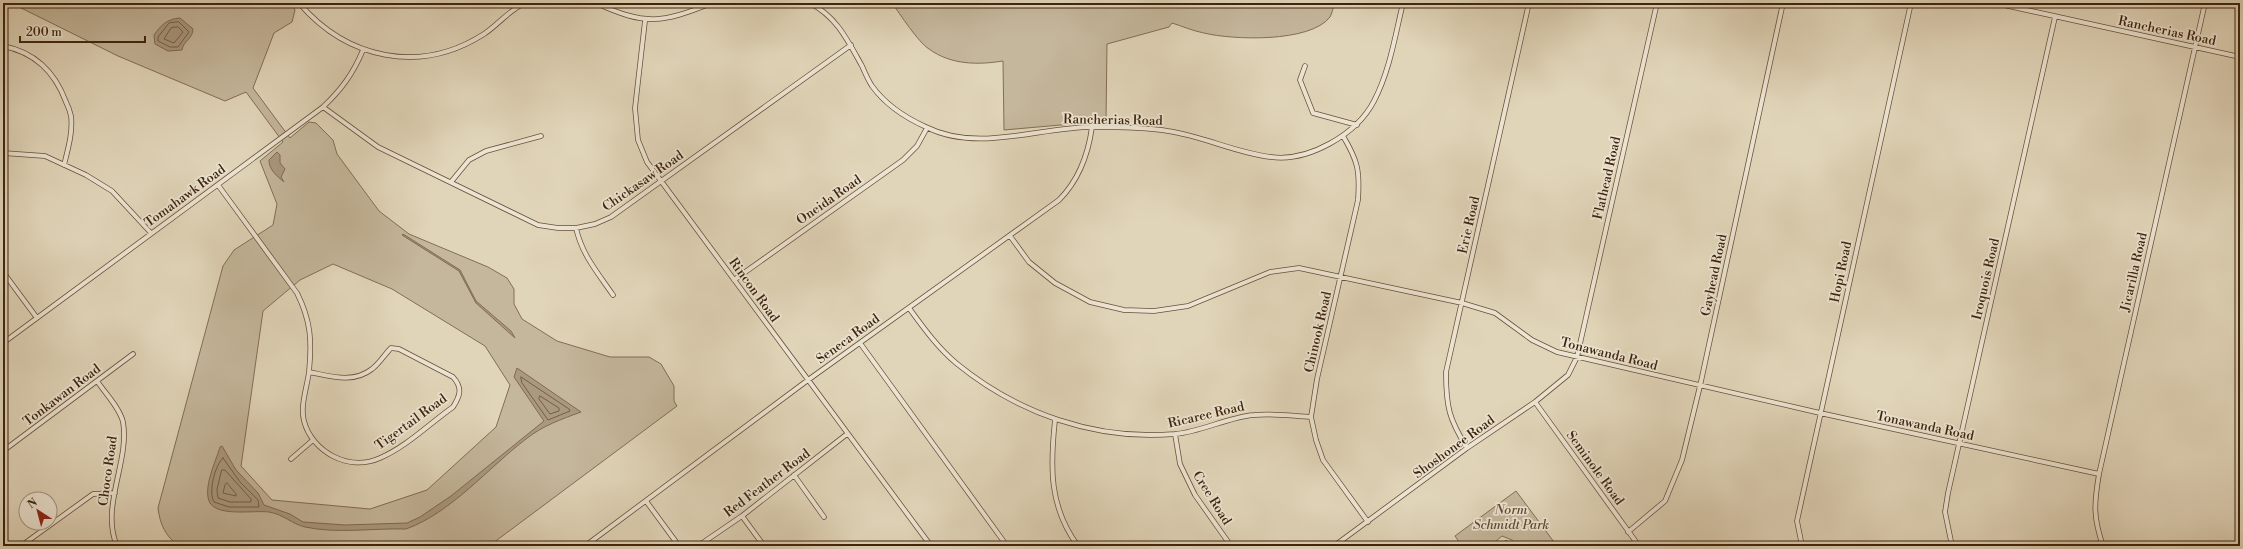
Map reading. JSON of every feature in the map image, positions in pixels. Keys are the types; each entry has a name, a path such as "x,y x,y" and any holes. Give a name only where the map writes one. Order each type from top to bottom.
{"street":[{"path":"299,3 311,18 328,31 363,50 390,56 415,57 454,50 484,34 525,3"},
{"path":"596,3 613,11 645,21 677,17 712,3"},
{"name":"Rancherias Road","path":"810,3 839,25 852,45 872,86 907,117 927,128 947,135 977,139 1061,129 1092,127 1169,131 1272,158 1306,154 1343,136 1357,125 1374,101 1389,64 1403,3"},
{"name":"Erie Road","path":"1467,448 1454,428 1446,401 1446,372 1529,3"},
{"name":"Flathead Road","path":"1577,357 1657,3"},
{"name":"Gayhead Road","path":"1628,532 1665,501 1682,460 1700,386 1783,3"},
{"name":"Hopi Road","path":"1802,546 1797,521 1911,3"},
{"name":"Rancherias Road","path":"1995,3 2240,58"},
{"name":"Jicarilla Road","path":"2103,546 2097,529 2094,506 2099,474 2205,3"},
{"name":"Iroquois Road","path":"1952,546 1945,512 2055,17"},
{"name":"Rincon Road","path":"645,21 635,108 638,140 647,162 931,546"},
{"name":"Chickasaw Road","path":"323,107 378,147 538,225 558,228 576,228 595,224 611,218 852,45"},
{"path":"3,46 18,49 35,58 50,72 62,90 71,116 70,142 64,165"},
{"name":"Tomahawk Road","path":"3,343 323,107 340,92 354,71 363,50"},
{"path":"1305,66 1300,80 1313,113 1357,125"},
{"name":"Seneca Road","path":"585,546 808,380 1059,200 1071,187 1083,166 1092,127"},
{"name":"Oneida Road","path":"734,280 903,160 917,146 927,128"},
{"path":"451,182 469,160 486,151 541,136"},
{"name":"Chinook Road","path":"1343,136 1353,153 1360,173 1358,200 1317,379 1311,417 1316,440 1323,460 1368,522"},
{"path":"3,153 45,156 64,165 112,191 151,233"},
{"name":"Tigertail Road","path":"218,185 297,293 307,312 312,345 304,404 304,420 313,440 324,452 350,462 378,459 392,452 453,407 460,393 459,383 453,377 399,349 391,348 373,369 360,376 344,378 309,372"},
{"path":"576,228 580,246 590,263 613,295"},
{"name":"Tonawanda Road","path":"1010,236 1030,262 1055,282 1090,302 1124,310 1154,311 1188,306 1270,272 1299,268 1462,303 1495,313 1532,340 1557,352 1700,386 2099,474"},
{"path":"3,272 37,318"},
{"name":"Ricaree Road","path":"909,308 928,334 955,362 996,392 1056,420 1098,430 1133,434 1175,434 1253,415 1311,417"},
{"path":"860,343 1007,546"},
{"name":"Tonkawan Road","path":"3,451 133,354"},
{"name":"Shoshonee Road","path":"1334,546 1467,448 1535,402 1568,376 1577,357"},
{"name":"Choco Road","path":"97,381 123,421 124,437 114,493 112,516 117,546"},
{"name":"Seminole Road","path":"1535,402 1639,546"},
{"path":"1056,420 1051,473 1055,497 1069,534 1078,546"},
{"name":"Red Feather Road","path":"698,546 742,516 847,434"},
{"name":"Cree Road","path":"1175,434 1180,464 1195,495 1231,546"},
{"path":"290,458 313,440"},
{"path":"794,475 824,517"},
{"path":"21,546 94,494 114,493"},
{"path":"646,501 679,546"},
{"path":"742,516 764,546"},
{"path":"1501,546 1507,544"}],"green space":[{"path":"11,3 291,3 295,10 292,22 274,33 253,88 290,138 309,122 316,123 333,140 337,154 379,211 409,234 488,267 507,278 514,289 514,304 522,319 557,341 610,357 649,357 661,364 674,386 674,401 677,406 489,546 179,546 170,538 164,529 158,508 223,266 234,250 273,225 277,204 260,161 283,142 246,92 225,101 118,56","holes":["333,264 392,289 485,346 510,385 496,427 427,490 370,509 272,500 241,466 263,311 300,280"]},
{"path":"892,3 1335,3 1330,17 1320,25 1306,31 1289,35 1251,38 1233,37 1200,32 1172,23 1169,27 1107,44 1106,121 1004,130 1003,61 974,63 955,61 937,54 929,49 909,28"},
{"name":"Norm Schmidt Park","path":"1516,491 1557,546 1516,546 1512,540 1502,536 1490,546 1462,546 1455,536"}],"water":[{"path":"180,18 193,29 193,32 184,44 182,50 168,51 155,44 154,35 159,28 168,21"},
{"path":"277,152 280,155 280,163 285,169 281,177 284,182 274,172 269,164 269,160"},
{"path":"403,234 460,270 476,301 511,331 515,338 476,303 459,271 402,235"},
{"path":"517,368 581,412 552,423 532,434 454,501 423,522 406,529 317,529 300,526 274,513 221,510 210,503 208,497 209,483 220,447 222,446 236,470 258,493 264,505 290,514 303,522 345,525 407,523 420,517 451,496 544,421 514,377"}]}
